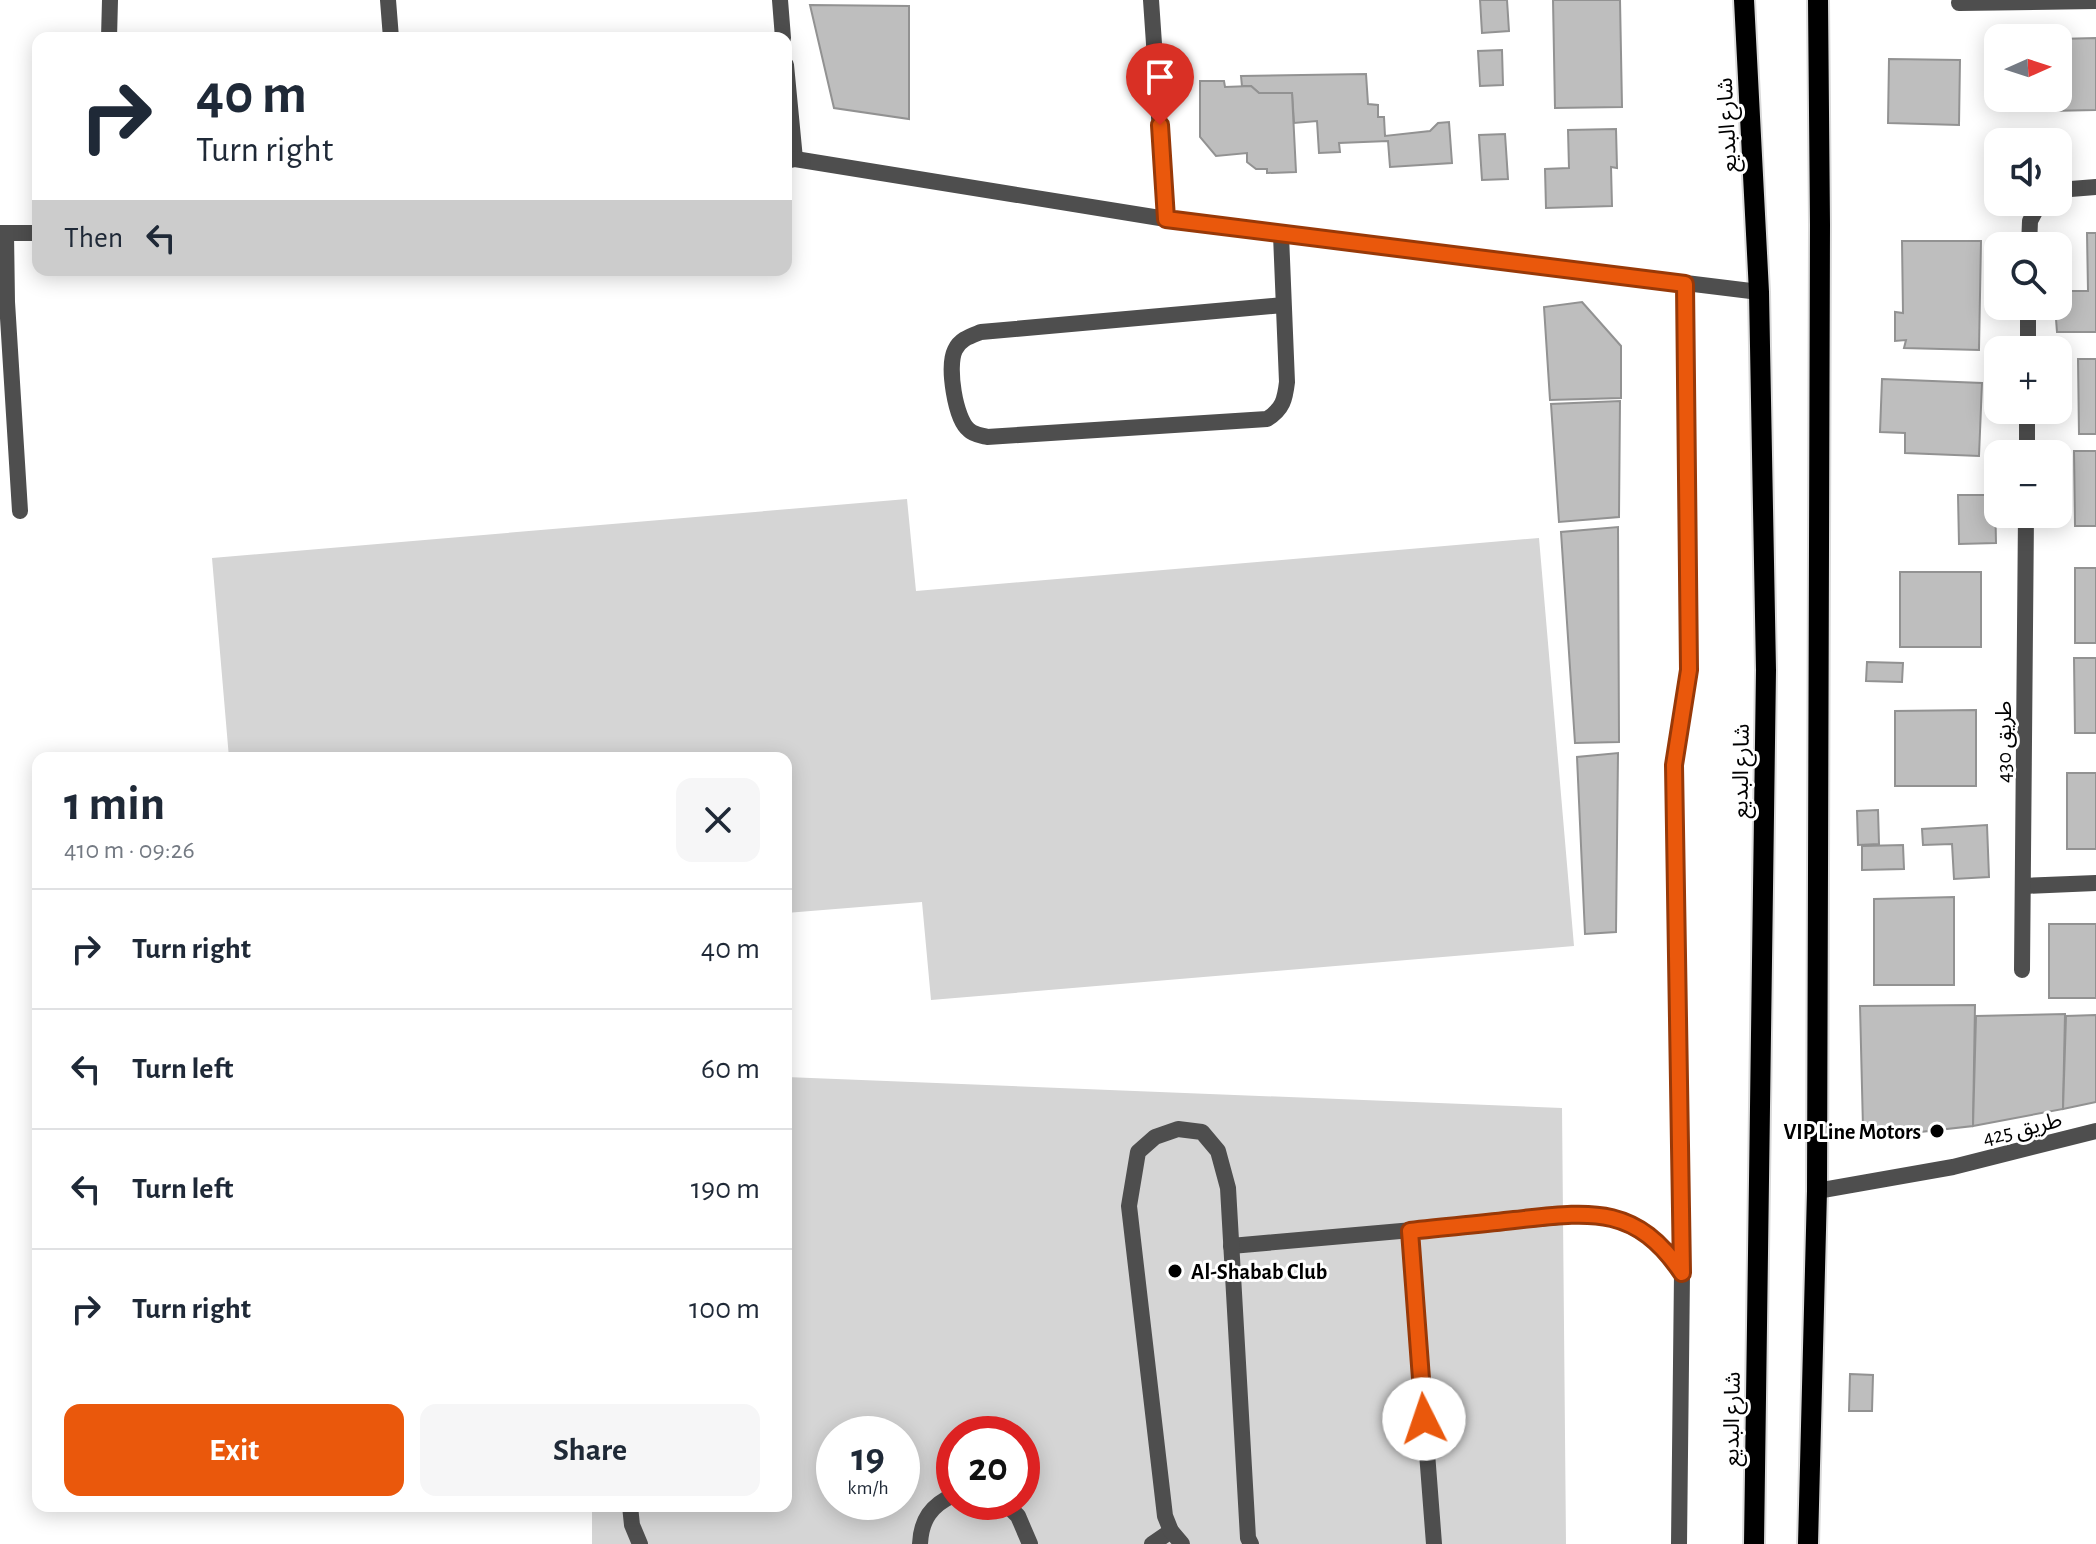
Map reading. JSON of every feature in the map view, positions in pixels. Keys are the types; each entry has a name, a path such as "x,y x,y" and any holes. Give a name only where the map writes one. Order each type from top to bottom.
{"main road":[{"name":"شارع البديع","path":"1744,0 1759,292 1766,670 1754,1544"},
{"path":"1808,1544 1817,1191 1818,0"}],"street":[{"path":"109,32 110,0"},
{"path":"388,0 391,32"},
{"path":"780,0 783,32"},
{"path":"1151,0 1166,219"},
{"path":"1959,3 2096,1"},
{"path":"792,160 1281,235 1759,292"},
{"path":"2072,189 2096,187"},
{"path":"20,511 3,233 32,233"},
{"path":"1281,235 1287,382 1285,401 1277,413 1267,419 987,437 972,433 962,423 953,387 954,351 962,340 981,332 1283,305"},
{"path":"1679,1544 1682,1273 1674,765 1689,670 1685,284"},
{"name":"طريق 430","path":"2022,970 2026,528"},
{"path":"2023,886 2096,883"},
{"path":"1182,1544 1171,1531 1165,1516 1129,1206 1138,1152 1155,1137 1178,1129 1202,1132 1218,1151 1228,1188 1246,1542"},
{"name":"طريق 425","path":"1817,1191 1953,1167 2096,1131"},
{"path":"1231,1246 1593,1214 1631,1225 1652,1237 1669,1253 1682,1273"},
{"path":"1410,1231 1434,1544"},
{"path":"920,1544 921,1525 936,1505"},
{"path":"631,1512 640,1544"},
{"path":"1020,1520 1030,1544"},
{"path":"1152,1544 1171,1531"}],"shaded area":[{"path":"907,499 916,591 1539,538 1574,946 931,1000 922,902 792,913 792,752 228,752 212,558"},
{"name":"Al-Shabab Club","path":"792,1077 1562,1108 1566,1544 592,1544 592,1512 792,1512"}],"building":[{"path":"1480,0 1507,0 1509,31 1482,33"},
{"path":"1553,0 1620,0 1622,107 1555,108"},
{"path":"810,5 909,6 909,119 834,108"},
{"path":"2096,38 2096,110 2072,111 2072,39"},
{"path":"1502,50 1503,85 1480,86 1478,51"},
{"path":"1889,59 1960,60 1959,125 1888,123"},
{"path":"1366,74 1368,104 1378,105 1378,117 1384,117 1385,136 1430,131 1438,123 1449,122 1452,163 1390,167 1388,141 1339,143 1340,152 1319,153 1317,121 1294,123 1292,93 1259,93 1251,86 1242,86 1241,76"},
{"path":"1200,81 1224,81 1225,87 1251,86 1259,93 1292,93 1296,172 1267,173 1267,169 1256,169 1247,162 1247,153 1216,156 1200,137"},
{"path":"1616,129 1617,168 1611,167 1612,206 1546,208 1545,169 1569,168 1568,130"},
{"path":"1505,134 1508,179 1482,180 1479,135"},
{"path":"2087,233 2096,233 2096,332 2057,332 2056,320 2072,320 2072,291 2088,291"},
{"path":"1902,241 1981,241 1979,350 1904,348 1906,340 1895,341 1895,312 1903,313"},
{"path":"1582,302 1621,346 1621,398 1550,400 1544,307"},
{"path":"2078,359 2096,359 2096,434 2079,434"},
{"path":"1882,379 1982,383 1979,456 1905,453 1905,433 1880,432"},
{"path":"1620,401 1619,517 1559,522 1551,404"},
{"path":"2074,451 2096,451 2096,526 2075,526"},
{"path":"1958,495 1984,495 1984,528 1996,528 1996,543 1959,544"},
{"path":"1618,527 1619,742 1575,743 1561,532"},
{"path":"2075,568 2096,568 2096,643 2075,643"},
{"path":"1900,572 1981,572 1981,647 1900,647"},
{"path":"2074,658 2096,658 2096,733 2075,733"},
{"path":"1867,662 1903,663 1902,682 1866,681"},
{"path":"1976,710 1976,786 1895,786 1895,711"},
{"path":"1618,753 1616,932 1585,934 1577,757"},
{"path":"2067,773 2096,773 2096,849 2067,849"},
{"path":"1878,810 1879,844 1858,845 1857,811"},
{"path":"1987,825 1989,877 1954,879 1952,844 1923,845 1922,829"},
{"path":"1903,845 1904,869 1862,870 1862,846"},
{"path":"1954,897 1954,985 1874,985 1874,899"},
{"path":"2049,924 2096,924 2096,998 2049,998"},
{"path":"1975,1005 1973,1126 1876,1137 1863,1128 1860,1006"},
{"path":"2065,1014 2063,1109 1973,1126 1976,1016"},
{"path":"2096,1015 2096,1102 2063,1109 2066,1016"},
{"path":"1850,1374 1873,1375 1872,1411 1849,1411"}],"place":[{"name":"VIP Line Motors","path":"1937,1131"},
{"name":"Al-Shabab Club","path":"1175,1271"}],"route":[{"path":"1160,125 1166,219 1685,284 1689,670 1674,765 1682,1273 1669,1253 1652,1237 1631,1225 1593,1214 1410,1231 1424,1419"}]}
